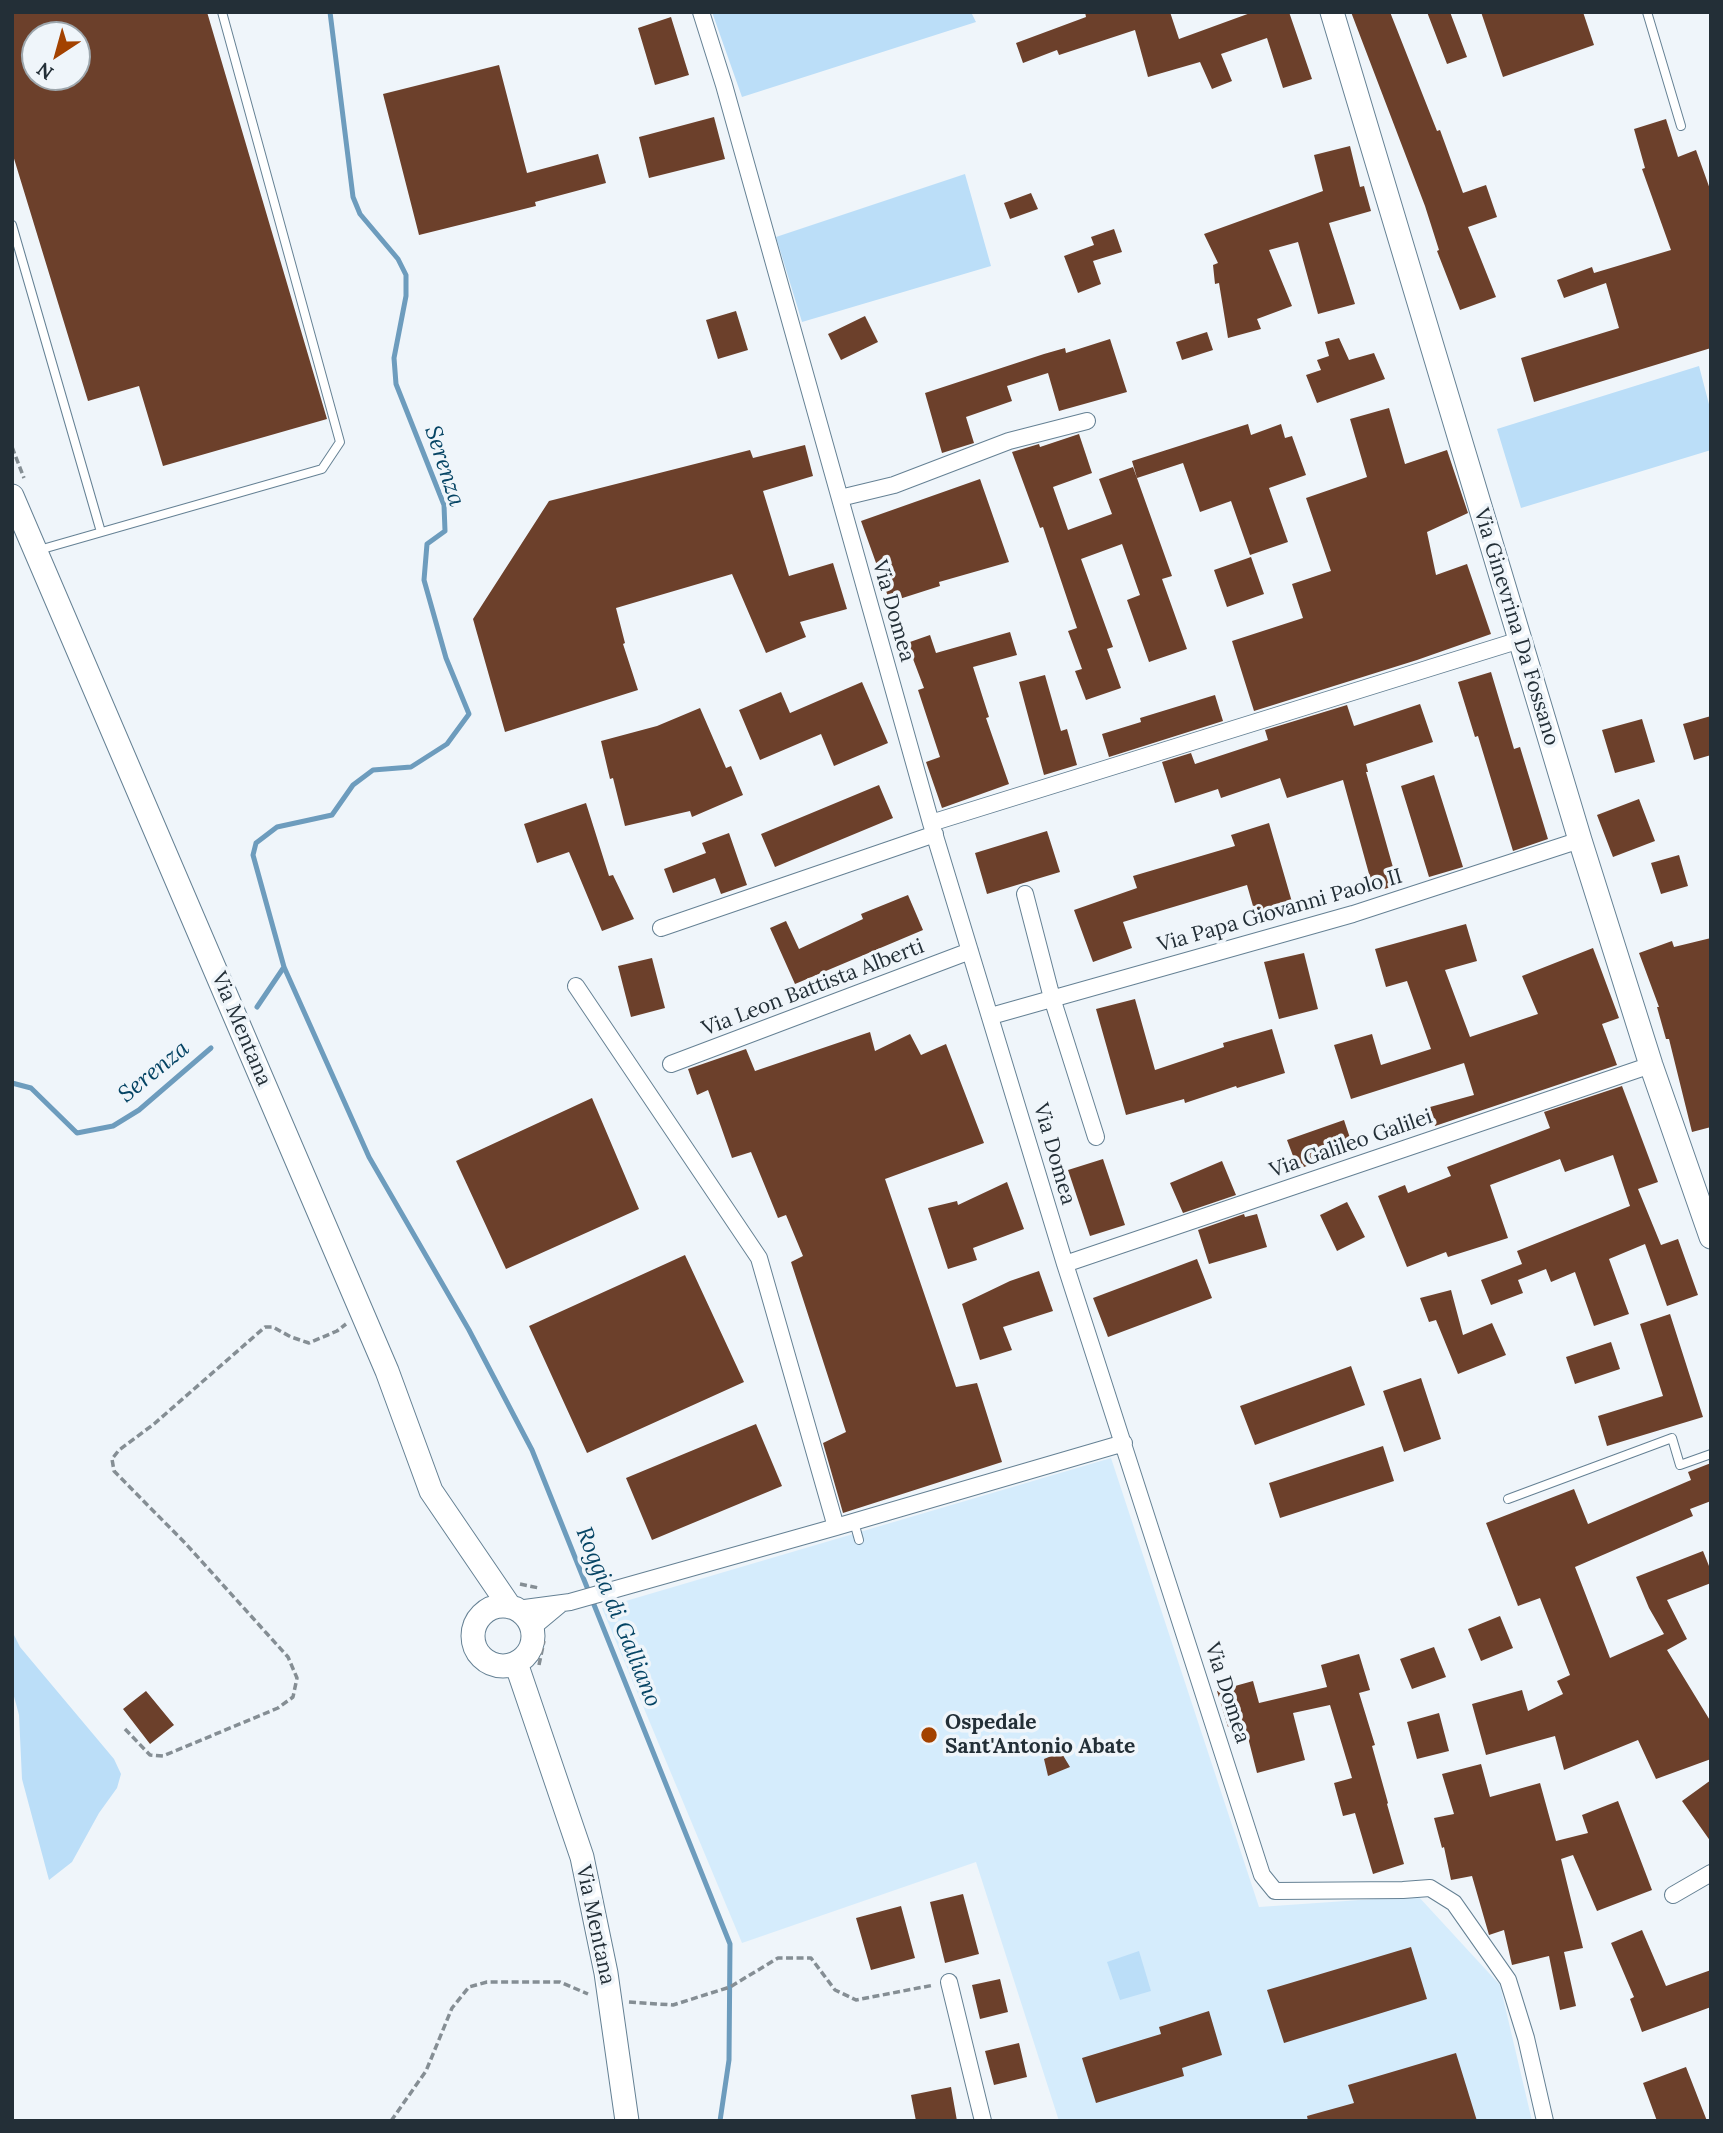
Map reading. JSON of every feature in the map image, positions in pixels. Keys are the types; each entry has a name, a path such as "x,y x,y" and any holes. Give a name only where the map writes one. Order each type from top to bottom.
{"street":[{"name":"Via Domea","path":"701,12 970,951 1065,1264 1262,1875 1275,1891 1430,1888 1454,1903 1508,1980 1526,2038 1545,2121"},
{"name":"Via Ginevrina Da Fossano","path":"1332,12 1580,840 1651,1065 1703,1191 1711,1237"},
{"path":"840,498 894,485 1009,441 1087,421"},
{"name":"Via Mentana","path":"12,496 387,1371 431,1491 505,1609"},
{"path":"661,928 933,828 1520,640"},
{"name":"Via Papa Giovanni Paolo II","path":"991,1016 1353,914 1580,840"},
{"path":"1024,894 1052,998 1096,1137"},
{"name":"Via Leon Battista Alberti","path":"671,1064 970,951"},
{"path":"576,986 759,1258 836,1527"},
{"name":"Via Galileo Galilei","path":"1065,1264 1651,1065"},
{"path":"505,1609 529,1620 532,1628 532,1645 523,1659 507,1666 489,1663 482,1658 473,1642 475,1624 505,1609 566,1602 613,1590 1124,1443"},
{"path":"532,1628 566,1602"},
{"name":"Via Mentana","path":"489,1663 540,1735"},
{"name":"Via Mentana","path":"516,1663 582,1857 607,1973 626,2121"},
{"path":"1673,1895 1711,1873"},
{"path":"949,1982 983,2121"}],"lane":[{"path":"36,551 322,470 340,442 222,12"},
{"path":"1647,12 1681,126"},
{"path":"12,225 101,532"},
{"path":"1508,1499 1672,1438 1680,1465 1711,1454"},
{"path":"854,1522 859,1540"}],"path":[{"path":"125,1729 150,1755 163,1756 278,1708 293,1697 297,1678 288,1657 187,1544 114,1471 112,1459 119,1450 154,1424 265,1326 273,1326 292,1338 309,1343 337,1331 362,1313"},
{"path":"512,1578 520,1585 542,1588"},
{"path":"391,2121 426,2071 452,2008 469,1987 487,1982 560,1982 610,2000 673,2005 730,1987 778,1958 811,1958 835,1990 856,2000 949,1982"}],"shaded area":[{"path":"712,12 971,12 976,22 742,97"},
{"path":"965,174 991,266 802,322 776,237"},
{"path":"1699,366 1711,412 1711,450 1521,508 1497,429"},
{"name":"Ospedale Sant'Antonio Abate","path":"1111,1458 1259,1907 1418,1896 1500,1985 1532,2121 1059,2121 976,1862 742,1943 602,1608"},
{"path":"12,1631 20,1647 114,1759 121,1774 117,1788 99,1813 72,1862 49,1880 22,1779 19,1715 12,1689"},
{"path":"1139,1951 1151,1991 1120,2000 1107,1962"}],"building":[{"path":"12,12 207,12 327,419 163,466 139,386 88,401 12,152"},
{"path":"1085,12 1170,12 1179,39 1253,12 1289,12 1312,79 1283,88 1267,38 1221,54 1232,81 1212,89 1200,62 1148,77 1135,30 1059,55 1057,50 1023,63 1016,43 1086,17"},
{"path":"1351,12 1390,12 1437,131 1440,130 1463,193 1486,185 1497,217 1468,227 1496,297 1460,310 1437,251 1439,250 1425,206"},
{"path":"1427,12 1450,12 1467,57 1447,64"},
{"path":"1481,12 1583,12 1594,45 1503,77"},
{"path":"671,17 689,75 655,85 638,28"},
{"path":"499,65 527,173 598,154 606,183 535,202 536,206 419,235 383,94"},
{"path":"714,117 725,159 649,178 639,137"},
{"path":"1666,119 1678,157 1696,150 1711,192 1711,348 1534,402 1521,358 1619,328 1606,283 1564,298 1557,280 1592,267 1594,273 1671,250 1642,169 1645,168 1634,129"},
{"path":"1350,146 1360,187 1364,186 1371,211 1329,223 1355,304 1318,314 1298,242 1269,250 1292,306 1257,319 1261,329 1228,338 1219,283 1215,284 1213,265 1218,263 1204,234 1323,191 1314,155"},
{"path":"1031,193 1038,209 1010,219 1004,203"},
{"path":"1114,229 1122,252 1093,261 1101,284 1078,293 1064,256 1094,245 1091,237"},
{"path":"736,311 748,350 718,359 706,320"},
{"path":"865,316 878,342 841,360 828,334"},
{"path":"1207,332 1213,350 1182,360 1176,342"},
{"path":"1339,338 1349,360 1374,353 1385,379 1317,403 1306,375 1321,370 1317,360 1329,356 1325,342"},
{"path":"1110,339 1127,392 1059,411 1048,373 1007,386 1012,401 966,417 974,443 942,453 925,393 1044,354 1065,348 1066,353"},
{"path":"1389,408 1405,464 1447,450 1468,513 1427,532 1436,575 1467,564 1491,634 1254,711 1232,641 1303,618 1292,584 1331,571 1306,498 1367,477 1350,419"},
{"path":"1248,424 1251,435 1281,424 1285,438 1292,436 1306,475 1269,488 1288,542 1250,555 1231,501 1200,512 1183,463 1137,478 1132,461"},
{"path":"1079,434 1092,473 1053,487 1068,530 1112,514 1099,479 1133,467 1172,576 1162,579 1187,649 1149,662 1127,600 1140,595 1122,544 1081,559 1113,647 1107,649 1121,688 1086,700 1075,671 1082,669 1068,631 1077,628 1043,527 1040,528 1012,452 1039,444 1040,447"},
{"path":"805,445 813,476 763,491 789,576 833,563 847,609 800,622 806,637 766,653 732,574 616,608 625,643 623,644 638,690 505,732 473,619 549,501 750,450 753,458"},
{"path":"980,479 1009,562 939,582 940,586 890,602 861,521"},
{"path":"1251,557 1264,594 1227,607 1214,570"},
{"path":"1010,632 1017,655 973,667 989,717 986,718 1009,784 942,808 926,762 940,757 918,690 924,688 907,643 930,635 936,653"},
{"path":"1491,672 1514,749 1520,747 1548,839 1513,851 1478,736 1475,737 1458,682"},
{"path":"1045,675 1061,731 1067,729 1077,765 1044,775 1019,682"},
{"path":"862,682 888,743 834,766 821,734 760,760 739,710 781,692 790,713"},
{"path":"1215,695 1223,721 1109,757 1102,734 1141,722 1140,718"},
{"path":"1420,704 1433,742 1366,764 1398,885 1374,892 1343,780 1287,798 1280,778 1221,798 1218,789 1175,803 1162,762 1191,753 1195,764 1268,740 1265,730 1347,705 1354,726"},
{"path":"700,708 726,768 731,766 743,795 692,817 690,811 625,826 601,741 657,726"},
{"path":"1711,716 1711,755 1694,760 1683,724"},
{"path":"1642,719 1655,762 1615,773 1602,730"},
{"path":"1434,775 1463,867 1429,877 1401,786"},
{"path":"879,785 893,818 775,867 761,834"},
{"path":"1639,799 1655,841 1613,857 1597,815"},
{"path":"586,803 609,876 613,875 634,919 602,931 569,852 537,863 524,824"},
{"path":"1269,823 1292,902 1255,913 1247,885 1123,922 1132,948 1093,962 1074,910 1137,888 1133,876 1235,846 1231,835"},
{"path":"1047,831 1060,872 987,894 975,853"},
{"path":"729,833 747,885 721,894 715,878 673,893 664,869 706,853 702,843"},
{"path":"1679,855 1688,886 1661,894 1651,863"},
{"path":"908,895 923,930 795,984 770,928 786,921 799,949 863,919 861,914"},
{"path":"1466,924 1477,961 1445,970 1470,1037 1538,1014 1522,976 1593,948 1619,1018 1602,1024 1617,1065 1435,1126 1430,1107 1474,1095 1464,1063 1351,1099 1334,1045 1372,1034 1381,1065 1431,1049 1407,981 1386,987 1375,949"},
{"path":"1711,938 1711,1127 1692,1132 1669,1039 1666,1039 1659,1007 1639,953 1672,941 1674,947"},
{"path":"1304,953 1318,1009 1279,1019 1264,962"},
{"path":"652,958 665,1008 631,1017 618,966"},
{"path":"1135,999 1155,1070 1224,1047 1223,1043 1272,1029 1285,1073 1185,1103 1184,1099 1126,1115 1096,1009"},
{"path":"870,1032 875,1051 910,1034 921,1055 946,1044 984,1143 885,1179 956,1387 977,1383 1002,1462 843,1513 823,1443 846,1432 791,1262 803,1256 786,1215 778,1218 751,1152 732,1158 708,1090 697,1095 688,1069 746,1049 755,1071"},
{"path":"1622,1086 1658,1182 1638,1189 1661,1245 1678,1239 1698,1295 1667,1306 1645,1244 1609,1259 1629,1314 1594,1326 1575,1272 1551,1282 1546,1269 1518,1280 1523,1293 1491,1305 1481,1280 1522,1264 1517,1251 1630,1206 1613,1155 1565,1172 1560,1159 1490,1185 1508,1238 1448,1257 1446,1252 1407,1267 1378,1196 1405,1185 1408,1193 1451,1176 1447,1167 1550,1128 1544,1112"},
{"path":"592,1098 639,1209 506,1269 456,1161"},
{"path":"1344,1120 1354,1150 1298,1169 1287,1140"},
{"path":"1103,1159 1125,1225 1090,1236 1068,1170"},
{"path":"1222,1161 1236,1195 1183,1213 1170,1183"},
{"path":"1007,1182 1024,1229 973,1248 977,1260 948,1269 928,1208 957,1201 958,1205"},
{"path":"1347,1202 1365,1237 1337,1251 1320,1215"},
{"path":"1244,1214 1245,1217 1257,1214 1267,1247 1209,1264 1198,1230"},
{"path":"685,1255 744,1382 587,1453 529,1326"},
{"path":"1197,1259 1212,1298 1108,1337 1093,1298"},
{"path":"1039,1271 1053,1311 1003,1327 1012,1350 980,1360 962,1304 1010,1281"},
{"path":"1451,1290 1463,1335 1492,1323 1506,1355 1458,1374 1436,1320 1429,1322 1420,1298"},
{"path":"1670,1314 1703,1417 1607,1446 1598,1416 1663,1396 1640,1324"},
{"path":"1611,1342 1620,1369 1575,1384 1566,1357"},
{"path":"1351,1366 1365,1405 1255,1445 1240,1406"},
{"path":"1421,1378 1441,1439 1404,1452 1383,1391"},
{"path":"756,1424 782,1486 652,1540 626,1478"},
{"path":"1383,1446 1394,1481 1280,1518 1269,1483"},
{"path":"1711,1463 1711,1501 1690,1509 1693,1516 1575,1567 1610,1658 1664,1634 1636,1577 1703,1551 1711,1571 1711,1583 1667,1600 1687,1639 1667,1650 1711,1722 1711,1759 1656,1779 1638,1740 1564,1770 1555,1736 1486,1755 1472,1704 1522,1690 1528,1711 1563,1694 1557,1681 1570,1675 1540,1598 1518,1606 1486,1523 1574,1489 1588,1524 1691,1480 1688,1472"},
{"path":"1500,1616 1513,1648 1481,1661 1468,1629"},
{"path":"1434,1647 1446,1677 1412,1689 1400,1659"},
{"path":"1359,1654 1370,1690 1359,1693 1375,1745 1372,1746 1404,1864 1373,1874 1355,1813 1343,1816 1334,1783 1352,1778 1330,1705 1293,1713 1305,1760 1257,1773 1244,1722 1228,1727 1217,1691 1253,1681 1259,1703 1327,1687 1321,1665"},
{"path":"146,1691 174,1725 150,1744 123,1709"},
{"path":"1439,1713 1449,1751 1417,1759 1407,1722"},
{"path":"1061,1752 1070,1767 1048,1776 1044,1759"},
{"path":"1481,1764 1490,1797 1540,1783 1556,1841 1588,1833 1582,1815 1618,1801 1652,1890 1597,1911 1573,1855 1561,1859 1583,1948 1564,1952 1576,2006 1560,2010 1549,1956 1512,1965 1504,1930 1489,1935 1472,1876 1451,1880 1434,1818 1454,1814 1442,1774"},
{"path":"1711,1780 1711,1842 1682,1801"},
{"path":"963,1894 979,1954 945,1963 930,1902"},
{"path":"901,1906 915,1958 871,1970 856,1918"},
{"path":"1642,1930 1666,1986 1711,1970 1711,2007 1642,2032 1630,1999 1634,1997 1611,1943"},
{"path":"1411,1947 1427,1999 1284,2043 1267,1990"},
{"path":"1000,1979 1008,2012 980,2019 972,1985"},
{"path":"1209,2011 1222,2055 1182,2068 1184,2076 1096,2103 1082,2058 1161,2034 1159,2027"},
{"path":"1019,2043 1027,2077 994,2085 985,2051"},
{"path":"1456,2053 1477,2121 1308,2121 1307,2116 1354,2103 1348,2085"},
{"path":"1686,2067 1707,2121 1657,2121 1643,2083"},
{"path":"951,2087 957,2121 916,2121 911,2095"}],"waterway":[{"name":"Serenza","path":"330,12 353,197 360,214 398,259 406,275 406,296 394,358 396,384 444,505 445,531 427,544 424,580 446,658 469,714 447,744 411,767 373,770 353,785 332,815 277,827 256,843 253,855 284,967 369,1157 469,1330 532,1450 730,1944 729,2060 720,2121"},
{"name":"Serenza","path":"257,1007 284,967"},
{"name":"Serenza","path":"12,1083 31,1088 77,1133 113,1126 139,1110 211,1048"}],"place":[{"name":"Ospedale Sant'Antonio Abate","path":"929,1735"}],"water label":[{"name":"Roggia di Galliano","path":"618,1617"}]}
